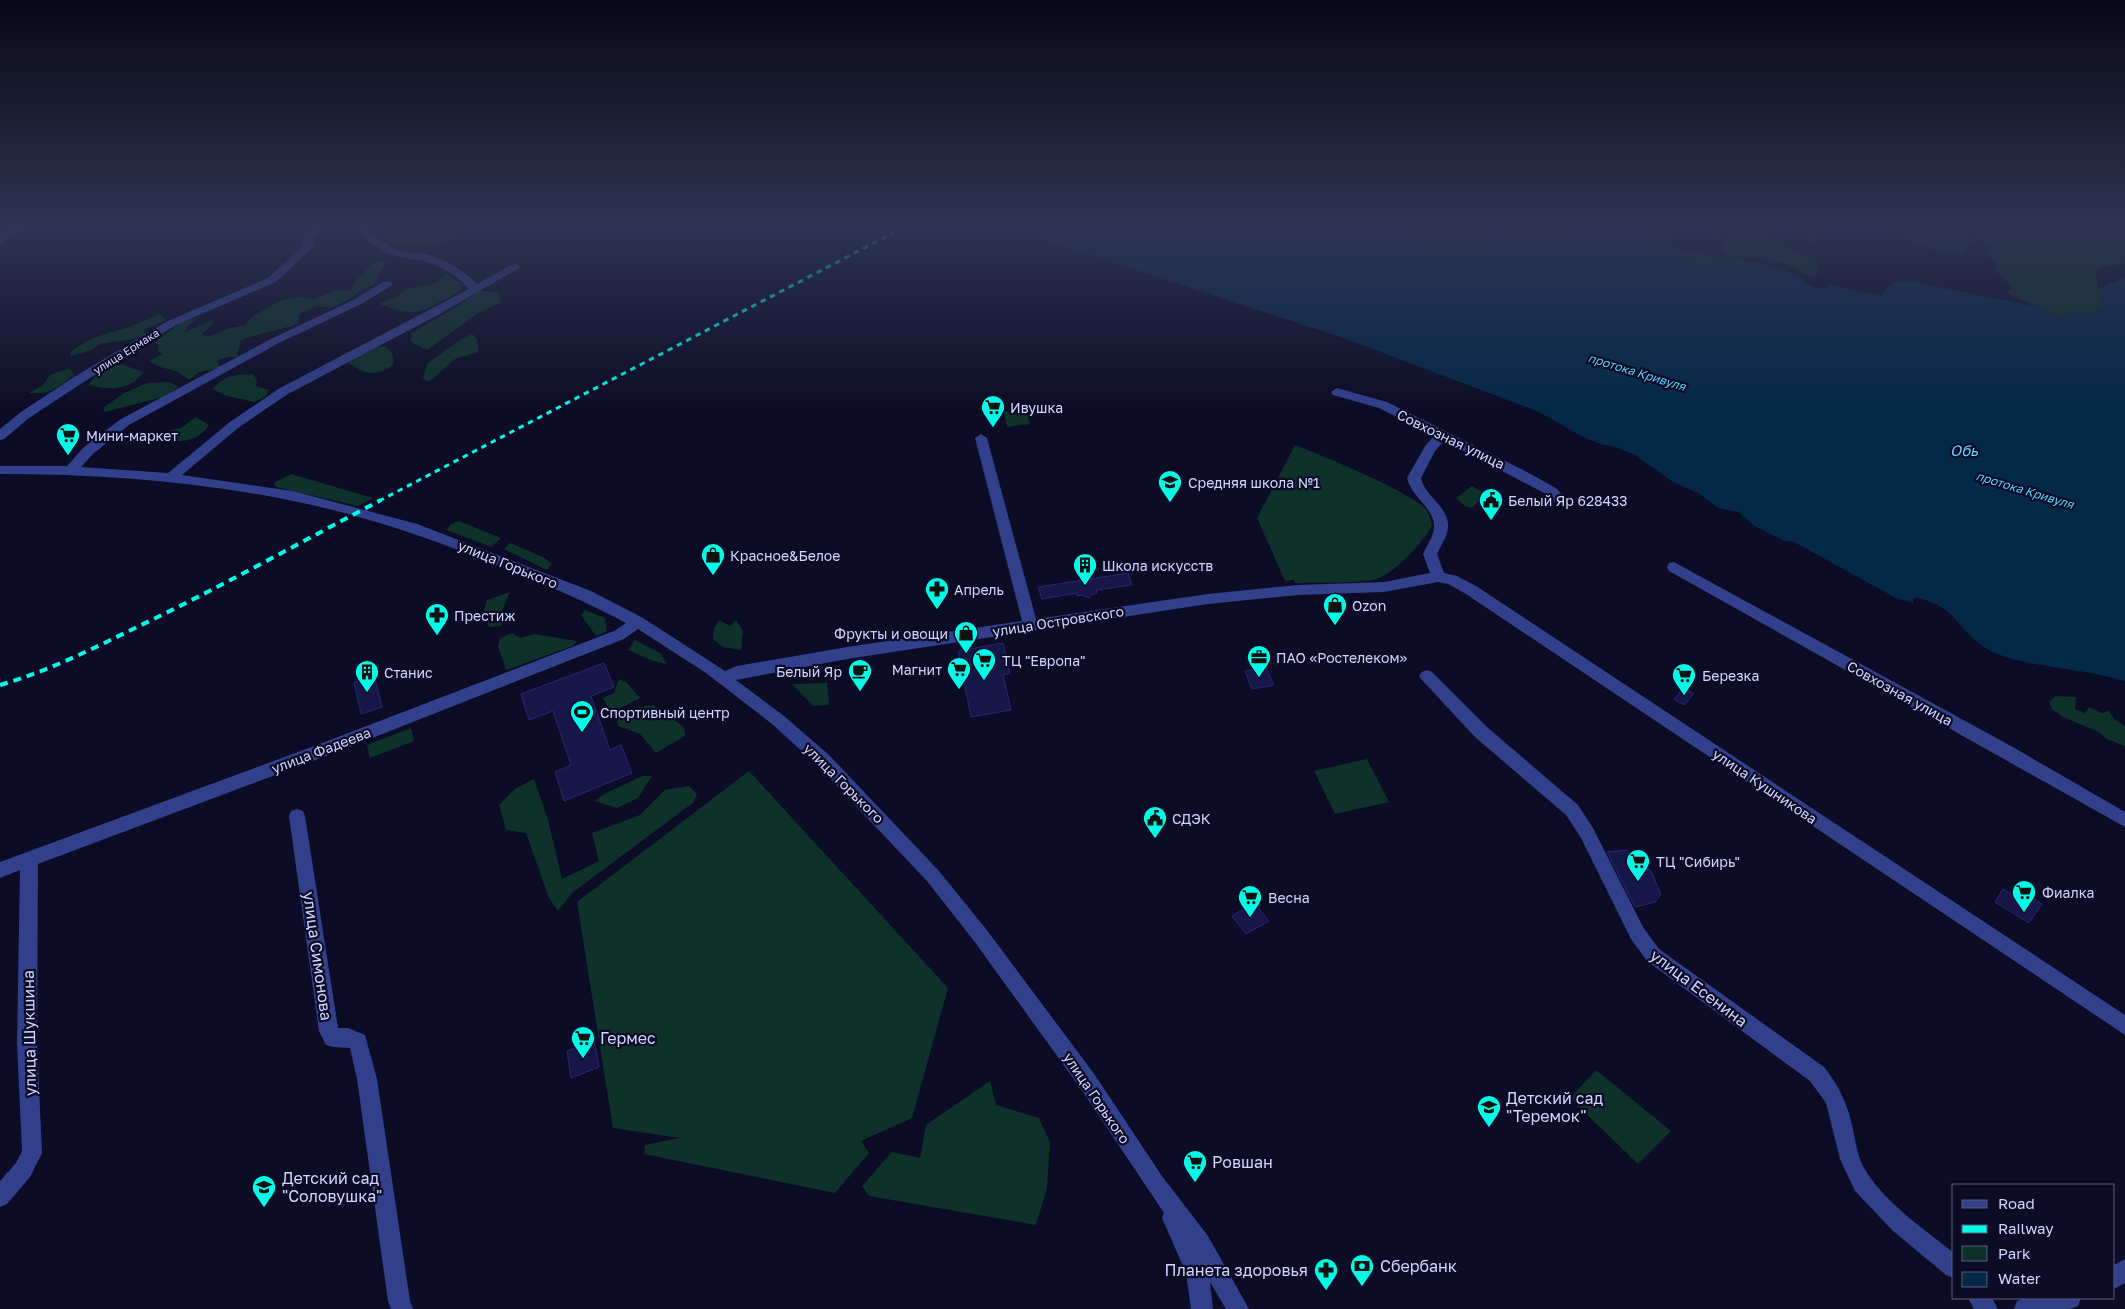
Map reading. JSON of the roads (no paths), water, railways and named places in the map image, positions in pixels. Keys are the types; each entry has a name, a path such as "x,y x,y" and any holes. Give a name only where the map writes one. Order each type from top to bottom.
{"street":[{"name":"улица Ермака","path":"0,436 25,415 78,380 187,314 260,286"},
{"path":"70,470 89,450 125,422 275,341 357,302 384,286"},
{"path":"171,478 234,426 305,378 432,314 479,286"},
{"name":"Совхозная улица","path":"1337,392 1383,405 1520,474 1551,491 1559,499"},
{"path":"1438,577 1430,554 1440,536 1442,524 1434,508 1416,487 1414,478 1430,449 1442,435"},
{"path":"981,438 1030,625"},
{"name":"улица Горького","path":"0,470 70,470 171,478 316,501 412,527 586,596 638,622 724,679 778,720 823,760 933,876 980,935 1088,1082 1155,1183 1200,1244 1238,1309"},
{"name":"Совхозная улица","path":"1674,567 1997,746 2125,820"},
{"name":"улица Кушникова","path":"1396,585 1438,577 1452,580 1471,590 2125,1026"},
{"name":"улица Островского","path":"724,679 737,672 762,667 1217,598 1298,590 1368,588 1396,585"},
{"name":"улица Фадеева","path":"0,870 323,750 619,635 638,622"},
{"name":"улица Есенина","path":"1427,676 1470,722 1572,810 1587,833 1637,933 1653,955 1817,1074 1825,1082 1838,1105 1850,1158 1861,1183 1877,1200 1952,1265"},
{"name":"улица Симонова","path":"297,816 329,1031 334,1038 348,1037 358,1042 367,1079 402,1309"},
{"name":"улица Шукшина","path":"0,1197 23,1170 32,1153 27,1043 29,859"},
{"name":"улица Горького","path":"1155,1183 1191,1258 1200,1286 1202,1309"},
{"path":"2039,1308 2067,1299"}],"water":[{"name":"Обь","path":"1185,286 1812,286 1826,289 1829,286 1835,286 1881,296 1890,286 1934,286 2034,306 2062,318 2073,311 2091,315 2103,305 2098,288 2103,286 2125,286 2125,681 2093,673 2029,663 1997,654 1976,641 1945,609 1917,597 1913,599 1913,603 1896,598 1794,542 1785,541 1753,525 1739,512 1718,508 1700,494 1673,482 1635,455 1583,437 1539,412 1344,338"}],"railway":[{"path":"379,501 791,286"},
{"path":"0,685 51,667 117,637 227,582 381,500"}],"place":[{"name":"Ивушка","path":"993,428"},
{"name":"Мини-маркет","path":"68,456"},
{"name":"Средняя школа №1","path":"1170,503"},
{"name":"Белый Яр 628433","path":"1491,521"},
{"name":"Красное&Белое","path":"713,576"},
{"name":"Школа искусств","path":"1085,586"},
{"name":"Апрель","path":"937,610"},
{"name":"Ozon","path":"1335,626"},
{"name":"Престиж","path":"437,636"},
{"name":"Фрукты и овощи","path":"966,654"},
{"name":"ПАО «Ростелеком»","path":"1259,678"},
{"name":"ТЦ \"Европа\"","path":"984,681"},
{"name":"Магнит","path":"959,690"},
{"name":"Белый Яр","path":"860,692"},
{"name":"Станис","path":"367,693"},
{"name":"Березка","path":"1684,696"},
{"name":"Спортивный центр","path":"582,733"},
{"name":"СДЭК","path":"1155,839"},
{"name":"ТЦ \"Сибирь\"","path":"1638,882"},
{"name":"Фиалка","path":"2024,913"},
{"name":"Весна","path":"1250,918"},
{"name":"Гермес","path":"583,1059"},
{"name":"Детский сад \"Теремок\"","path":"1489,1128"},
{"name":"Ровшан","path":"1195,1183"},
{"name":"Детский сад \"Соловушка\"","path":"264,1208"},
{"name":"Сбербанк","path":"1362,1287"},
{"name":"Планета здоровья","path":"1326,1291"}],"water label":[{"name":"протока Кривуля","path":"1637,372"},
{"name":"протока Кривуля","path":"2025,490"}]}
